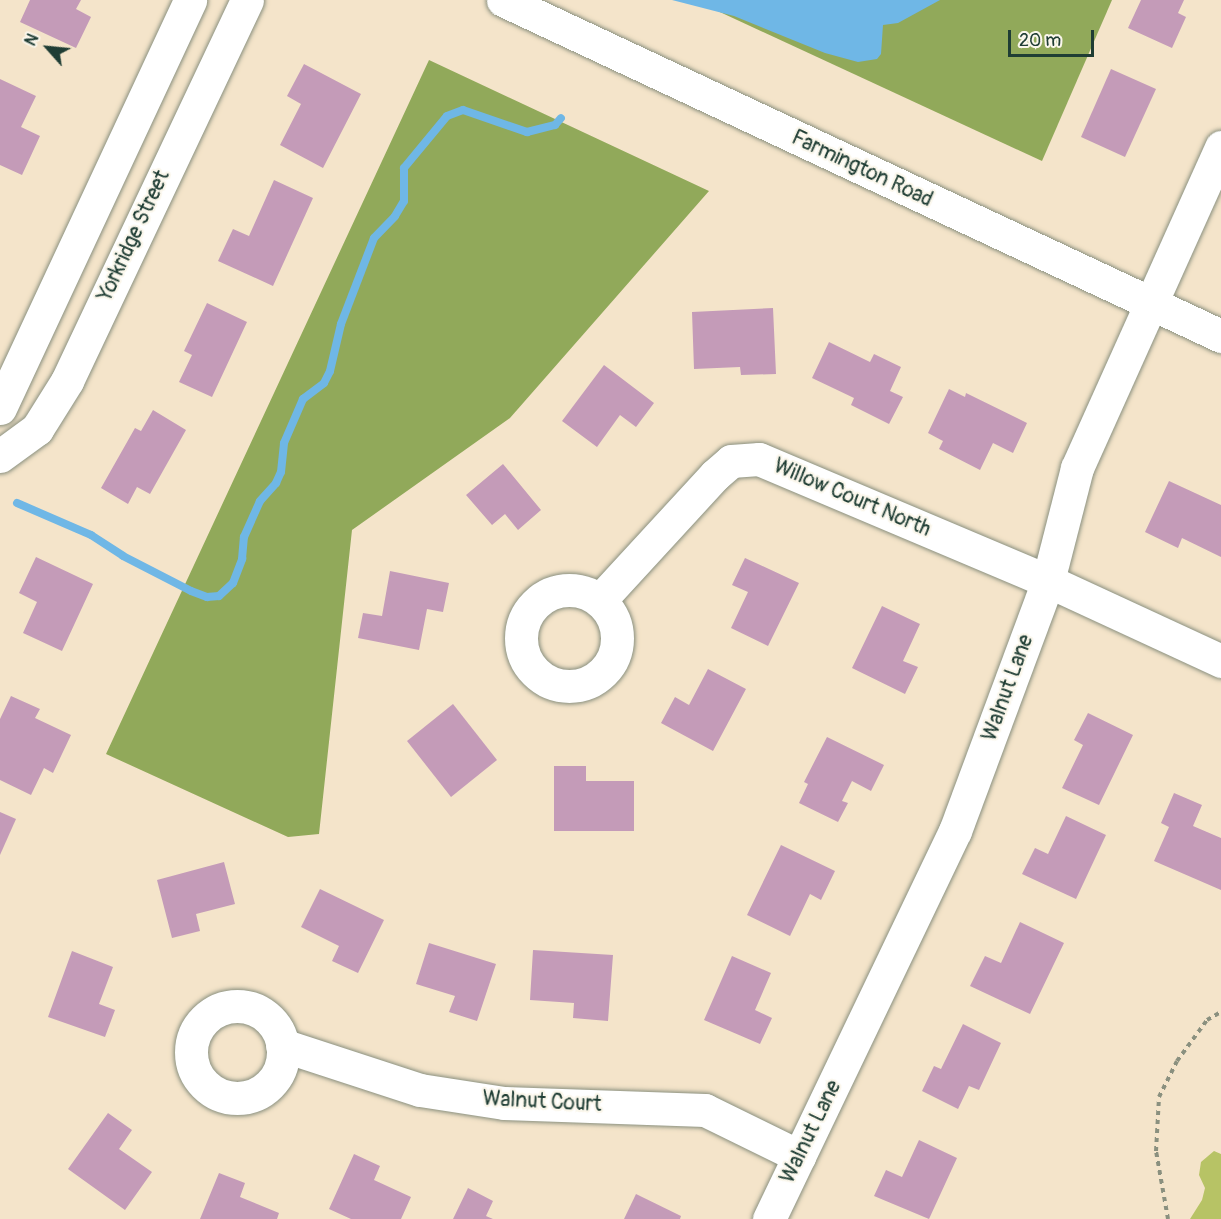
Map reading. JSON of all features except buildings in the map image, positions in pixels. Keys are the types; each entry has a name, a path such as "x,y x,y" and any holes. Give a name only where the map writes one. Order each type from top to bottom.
{"street":[{"path":"0,408 190,0"},
{"name":"Yorkridge Street","path":"0,456 37,429 61,391 247,0"},
{"name":"Farmington Road","path":"503,0 1221,336"},
{"name":"Walnut Lane","path":"769,1219 955,831 1048,581 1077,468 1221,147"},
{"path":"88,220 132,241"},
{"name":"Willow Court North","path":"600,600 715,475 731,461 759,459 1048,581 1221,661"},
{"name":"Walnut Court","path":"282,1045 420,1090 504,1103 705,1110 800,1156"}],"path":[{"path":"1168,1219 1156,1151 1160,1097 1177,1061 1207,1020 1221,1012"}],"green space":[{"path":"694,0 1112,0 1042,161"},
{"path":"429,60 709,191 510,418 352,530 319,834 288,837 106,754"},
{"path":"1214,1151 1221,1154 1221,1219 1190,1219 1202,1200 1205,1188 1199,1175 1201,1162"}],"water":[{"path":"672,0 940,0 898,23 883,25 881,54 877,59 858,62 825,53 734,16"}],"waterway":[{"path":"17,503 91,535 123,556 191,591 207,597 219,596 233,583 242,559 244,537 260,501 276,483 281,472 284,443 303,399 324,383 330,371 341,324 374,238 395,216 404,201 404,168 447,116 463,110 527,132 555,125 561,118"}]}
